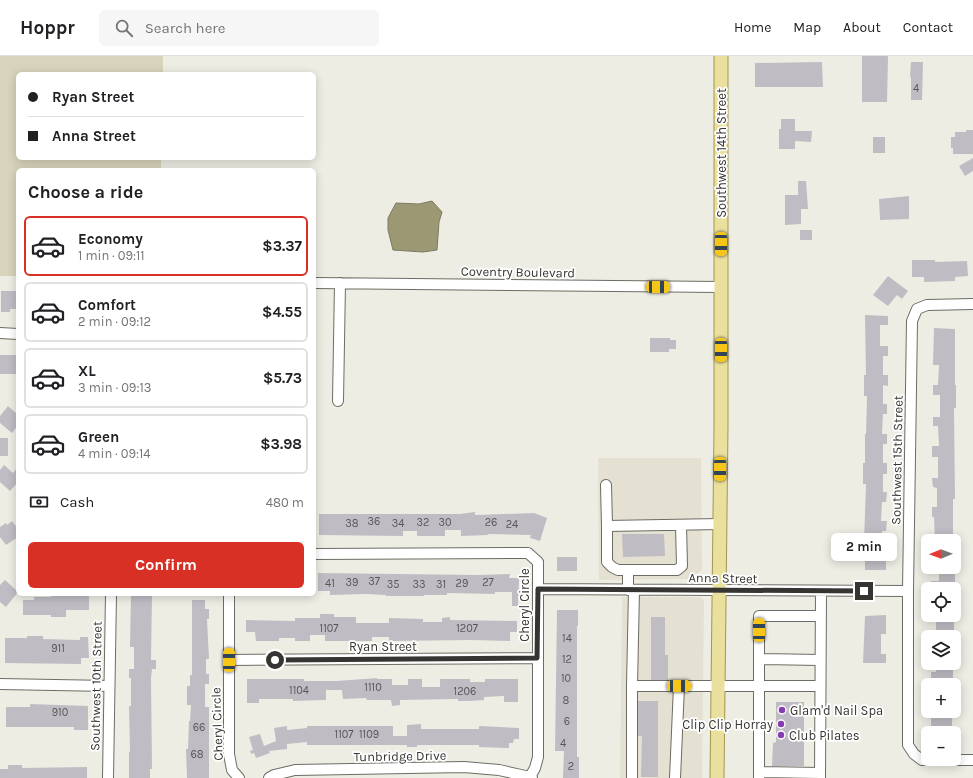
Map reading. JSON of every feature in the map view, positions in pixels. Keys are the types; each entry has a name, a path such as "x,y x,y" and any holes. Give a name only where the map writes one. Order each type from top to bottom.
{"main road":[{"name":"Southwest 14th Street","path":"717,778 720,524 721,56"}],"street":[{"name":"Coventry Boulevard","path":"316,283 721,287"},
{"path":"338,401 340,283"},
{"name":"Southwest 15th Street","path":"973,304 927,305 917,309 912,321 908,591 908,745 914,754 922,760 973,760"},
{"path":"0,333 16,334"},
{"path":"606,485 608,562 612,567 618,570 628,571 677,570 682,566 681,525"},
{"path":"607,526 720,524"},
{"name":"Cheryl Circle","path":"316,554 528,553 538,562 538,757 531,777"},
{"path":"628,571 631,590 632,778"},
{"name":"Anna Street","path":"538,589 908,591"},
{"path":"821,591 821,616 820,660 820,775 759,775 759,616 821,616"},
{"name":"Southwest 10th Street","path":"108,778 110,596"},
{"name":"Cheryl Circle","path":"229,596 229,754 232,770 239,778"},
{"name":"Ryan Street","path":"229,660 537,658"},
{"path":"759,659 820,660"},
{"path":"0,684 109,686"},
{"path":"632,686 820,686"},
{"path":"674,778 679,686"},
{"name":"Tunbridge Drive","path":"269,778 274,775 295,770 464,768 499,770 531,777"}],"shaded area":[{"path":"0,56 163,56 163,72 16,72 16,160 161,160 161,168 16,168 16,276 0,276"},
{"path":"432,201 442,212 439,222 437,250 423,252 393,250 388,230 388,218 396,203 419,204"},
{"path":"598,458 701,458 702,570 690,579 599,580"},
{"path":"622,597 700,597 704,601 702,778 620,778"}],"building":[{"path":"862,56 888,56 887,102 862,102"},
{"path":"822,62 823,87 755,87 755,63"},
{"path":"911,62 923,62 922,100 911,100"},
{"path":"781,119 795,119 795,131 812,131 811,142 795,141 795,149 779,149 779,129 781,129"},
{"path":"966,130 973,130 973,154 953,154 953,148 951,148 951,137 955,137 955,132 966,132"},
{"path":"873,137 885,137 885,153 873,153"},
{"path":"973,158 973,171 965,176 959,166"},
{"path":"798,181 806,181 808,209 801,209 801,224 785,225 785,195 798,195"},
{"path":"909,196 909,219 880,220 879,199"},
{"path":"800,230 812,230 812,240 800,240"},
{"path":"912,260 935,260 935,262 967,261 968,276 955,277 955,281 924,282 924,277 912,277"},
{"path":"888,276 908,291 902,299 897,295 888,306 873,295"},
{"path":"1,291 16,291 16,309 10,309 10,312 1,312"},
{"path":"865,315 888,316 888,325 880,325 880,346 888,346 888,356 883,356 883,375 888,375 888,386 883,385 883,404 887,404 887,414 883,414 882,434 887,434 887,444 883,444 883,463 887,463 887,474 883,474 883,492 887,492 886,502 882,502 881,521 887,521 886,531 882,531 882,550 886,550 886,570 865,570 864,542 866,484 863,484 863,463 865,463 867,396 864,396 864,375 866,375"},
{"path":"934,328 955,329 956,408 954,408 955,499 953,499 953,534 935,534 934,517 932,517 932,507 937,507 937,488 933,487 932,478 938,478 938,457 932,457 932,446 939,446 938,426 933,426 933,417 940,417 940,395 933,395 933,385 938,385 939,365 933,365"},
{"path":"650,338 670,338 670,340 676,340 676,349 669,349 669,352 650,352"},
{"path":"0,355 16,355 16,374 0,374"},
{"path":"8,406 16,413 16,428 12,433 0,423 0,416"},
{"path":"0,438 8,438 8,456 0,456"},
{"path":"4,465 13,473 16,469 16,484 10,491 0,482 0,470"},
{"path":"475,512 475,515 534,513 547,518 540,541 530,538 531,535 488,534 461,536 461,530 445,530 445,536 417,536 417,531 403,531 403,536 319,535 319,514 460,514"},
{"path":"12,521 16,526 16,538 6,545 0,537 0,527 6,523 7,525"},
{"path":"622,534 664,534 665,556 623,557"},
{"path":"557,557 577,557 577,571 557,571"},
{"path":"318,573 510,574 509,578 519,578 518,606 512,606 512,592 495,592 495,594 447,593 447,595 424,596 386,596 365,594 330,595 330,591 318,591"},
{"path":"939,574 955,574 955,582 931,581 939,581"},
{"path":"5,580 16,590 16,594 6,607 0,602 0,585"},
{"path":"89,596 89,610 66,610 66,617 51,617 51,615 23,615 23,600 34,600 34,597"},
{"path":"131,596 152,596 151,660 156,660 156,669 152,669 151,678 152,769 150,769 150,778 129,778 129,706 131,706 131,678 129,678 129,669 134,669 134,647 130,647"},
{"path":"192,600 205,600 205,609 209,609 209,619 207,619 209,659 206,659 206,674 209,674 209,684 205,684 205,707 209,707 209,778 187,778 186,749 188,749 191,705 187,705 187,686 190,686 190,675 192,675"},
{"path":"557,610 578,610 577,757 579,757 579,778 563,778 564,751 555,751"},
{"path":"320,614 334,614 334,617 356,617 356,623 389,623 389,618 423,619 423,622 442,622 442,618 450,617 450,620 517,621 517,632 510,632 510,641 389,641 389,637 372,637 372,641 325,641 325,635 310,635 310,641 295,641 295,638 279,638 279,641 256,641 255,632 246,632 246,620 295,621 295,618 320,618"},
{"path":"886,615 886,634 881,634 881,654 886,654 886,663 863,663 865,616"},
{"path":"651,617 665,617 665,655 668,655 668,680 651,680"},
{"path":"936,622 954,622 954,630 936,630"},
{"path":"27,636 43,636 43,639 80,640 80,637 88,637 89,658 81,658 81,664 5,663 5,638 27,638"},
{"path":"936,670 953,670 953,678 931,678 931,672 936,672"},
{"path":"377,678 392,679 392,685 408,685 408,679 422,679 422,687 440,687 440,679 470,679 470,682 485,682 485,679 518,679 518,702 504,702 504,696 484,697 484,700 470,701 458,701 458,699 400,700 400,705 392,706 391,700 367,700 366,698 343,699 342,690 326,690 326,700 293,701 293,699 259,699 259,703 247,703 247,679 304,679 304,681 337,681"},
{"path":"638,701 658,701 658,777 641,777 642,736 638,736"},
{"path":"776,702 804,702 804,766 772,766 773,743 776,742"},
{"path":"30,704 88,706 88,730 74,730 74,727 6,727 6,707 30,707"},
{"path":"931,718 952,718 952,726 931,726"},
{"path":"421,724 421,729 479,729 479,726 519,728 519,739 514,739 513,743 509,743 509,748 479,747 479,745 417,745 417,747 407,747 407,745 307,745 307,742 287,744 287,749 269,751 270,753 256,758 254,753 251,754 250,751 253,750 249,737 260,734 264,746 276,741 274,728 287,726 287,730 307,728 307,726 393,726 393,736 407,736 407,725"},
{"path":"8,765 22,765 22,768 87,767 87,778 0,778 0,769 8,769"}],"place":[{"name":"Glam'd Nail Spa","path":"782,710"},
{"name":"Clip Clip Horray","path":"781,724"},
{"name":"Club Pilates","path":"781,735"}],"route":[{"path":"275,660 537,658 538,589 864,591"}]}
